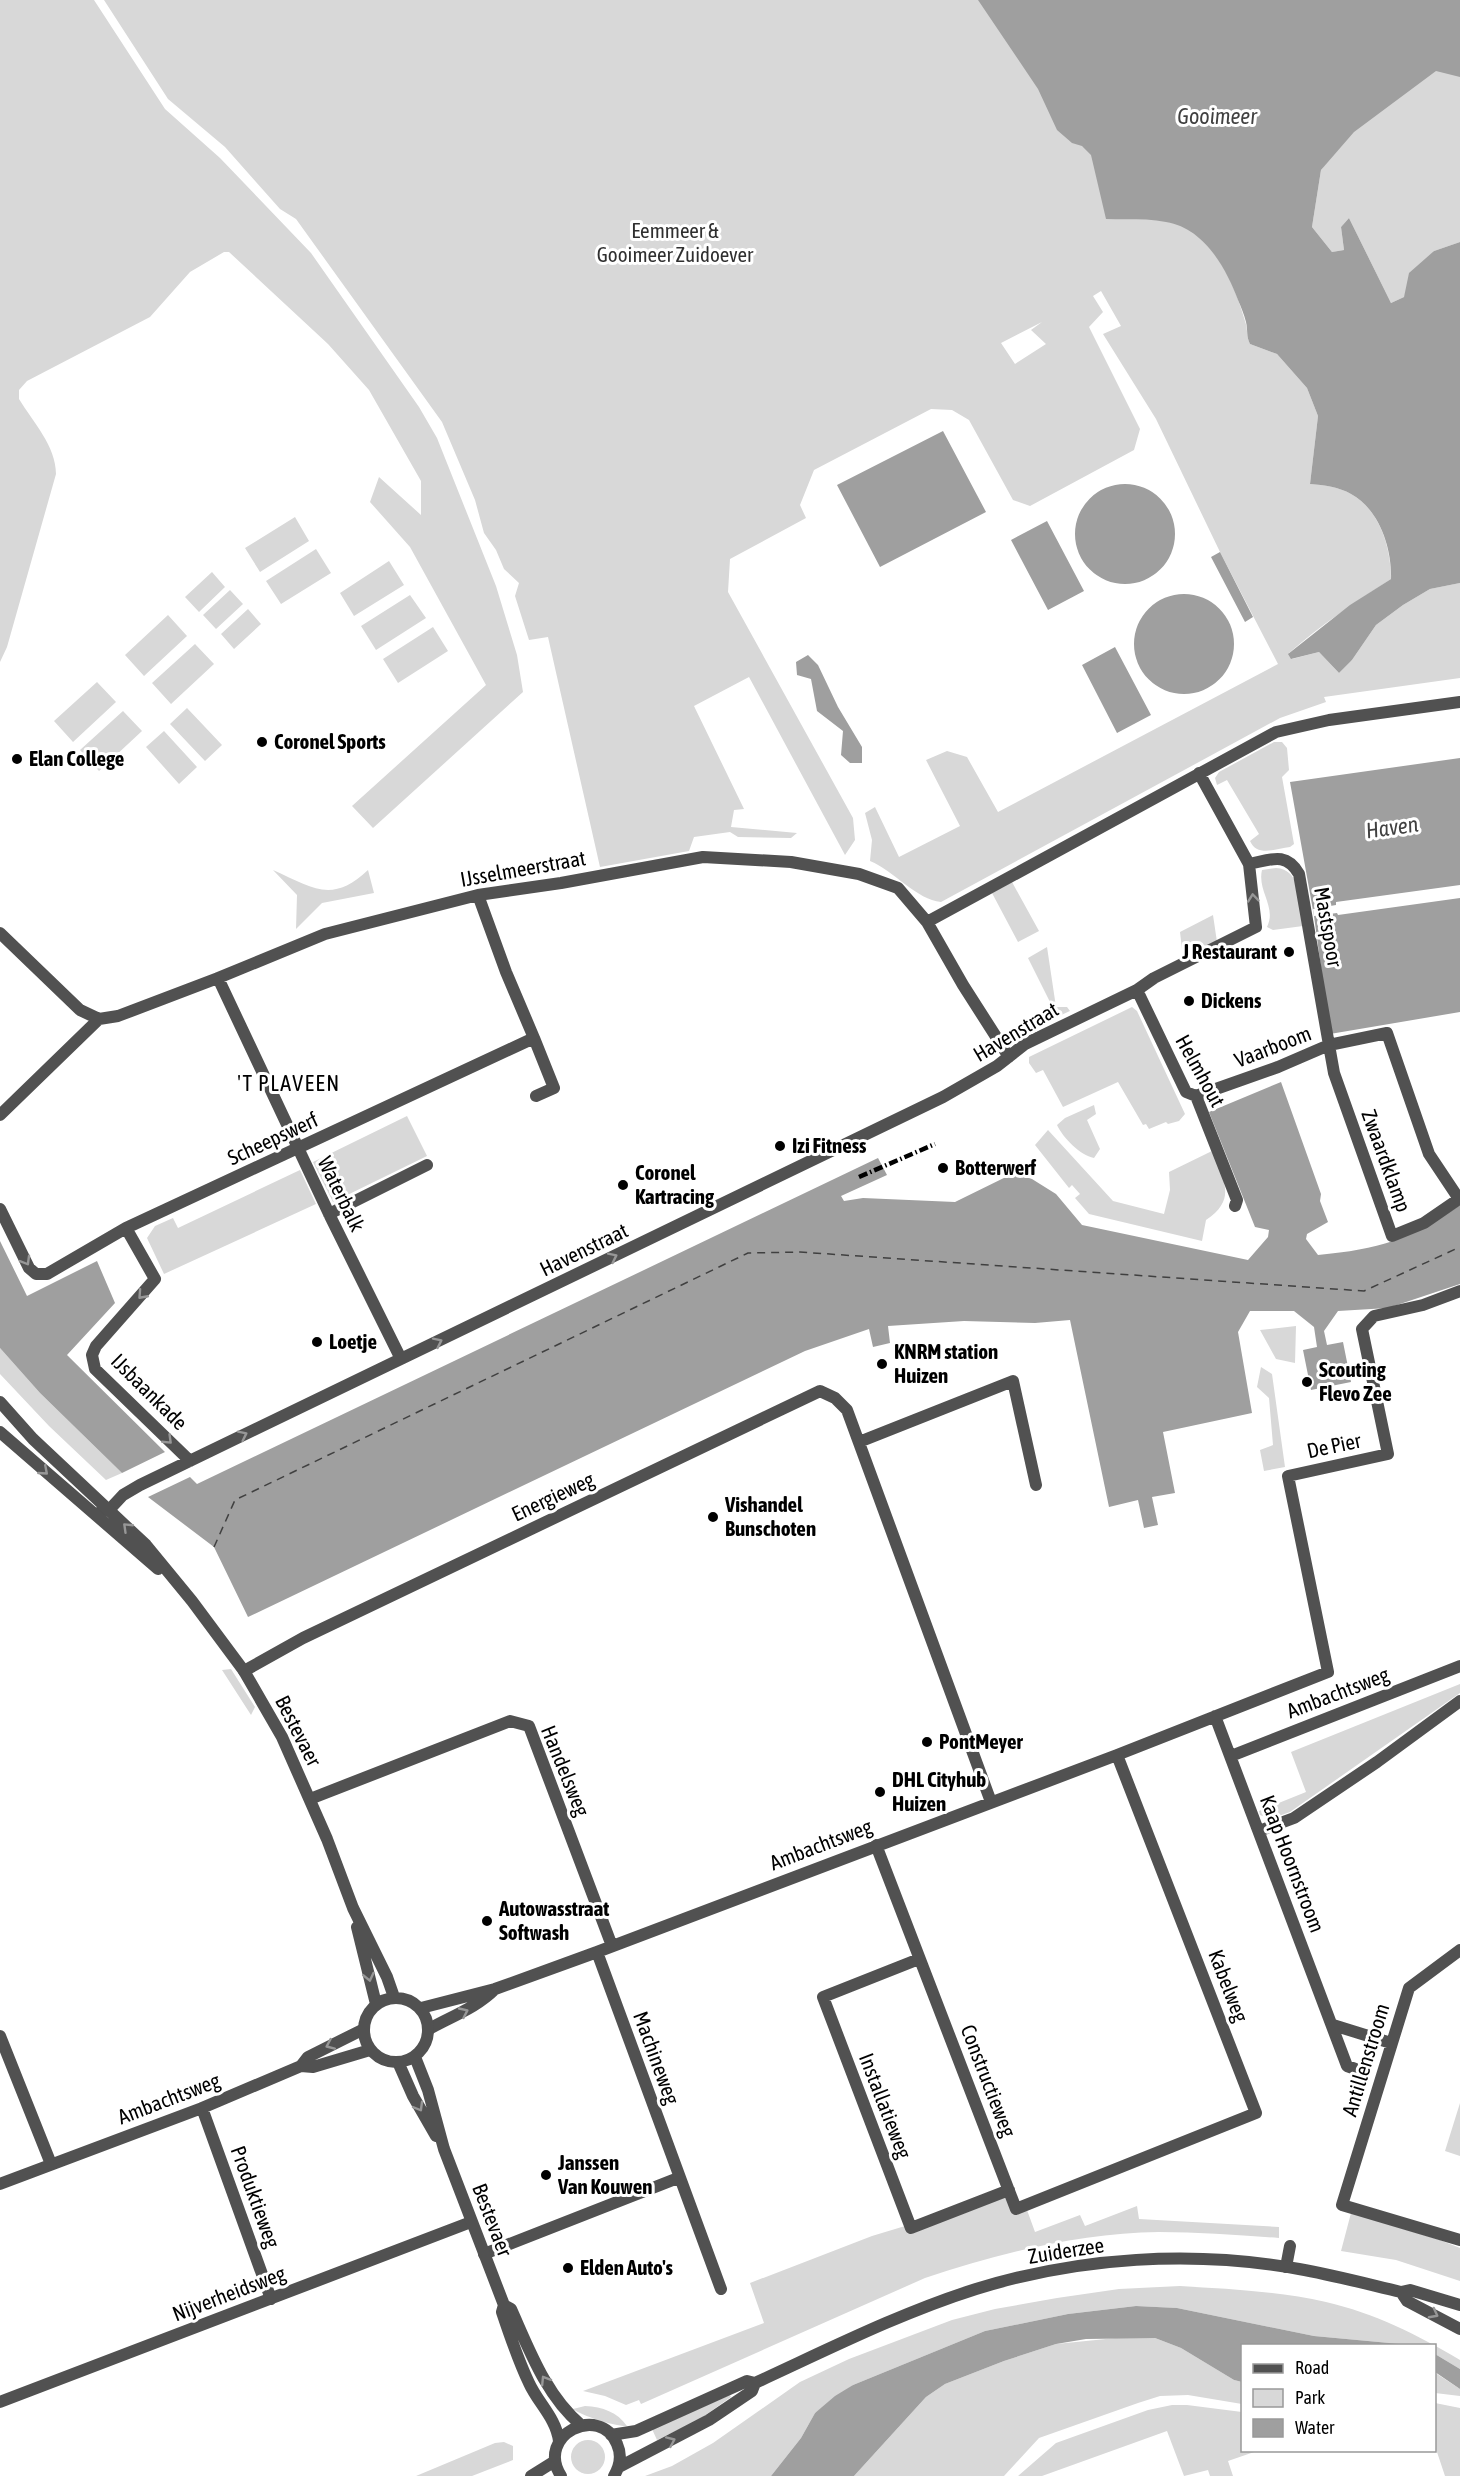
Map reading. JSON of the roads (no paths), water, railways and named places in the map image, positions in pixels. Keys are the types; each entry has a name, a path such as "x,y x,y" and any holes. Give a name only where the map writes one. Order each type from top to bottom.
{"street":[{"path":"927,922 1276,732 1337,718 1460,702"},
{"path":"1199,773 1249,864"},
{"name":"IJsselmeerstraat","path":"99,1019 118,1016 325,934 478,895 561,883 703,857 791,862 859,874 898,888 927,922 963,985 1010,1057"},
{"name":"Mastspoor","path":"1249,864 1282,858 1293,862 1299,874 1329,1045"},
{"name":"Havenstraat","path":"94,1514 109,1510 123,1495 140,1485 943,1097 1010,1057 1025,1044 1137,990 1154,978 1256,927 1249,864"},
{"path":"478,895 506,972 554,1088 537,1096"},
{"path":"0,933 80,1010 99,1019 0,1115"},
{"name":"Waterbalk","path":"218,978 329,1214 401,1359"},
{"name":"Helmhout","path":"1137,990 1186,1092 1196,1096 1237,1200 1235,1206"},
{"name":"Zwaardklamp","path":"1387,1033 1429,1154 1459,1199 1424,1223 1392,1236 1334,1073 1329,1045 1387,1033"},
{"name":"Scheepswerf","path":"126,1228 534,1038"},
{"name":"Vaarboom","path":"1196,1096 1278,1067 1329,1045"},
{"path":"329,1214 427,1166"},
{"path":"0,1209 28,1268 36,1274 46,1274 126,1228"},
{"name":"IJsbaankade","path":"126,1228 155,1279 96,1346 92,1355 95,1370 190,1461"},
{"name":"De Pier","path":"1328,1672 1288,1476 1388,1454 1362,1329 1374,1316 1423,1305 1460,1291"},
{"path":"859,1442 1013,1381 1036,1485"},
{"name":"Energieweg","path":"244,1671 303,1638 820,1391 843,1403 992,1802"},
{"name":"Bestevaer","path":"2,1408 146,1545 244,1671 282,1737 310,1799 353,1908 387,1977 394,1997"},
{"name":"Bestevaer","path":"0,1432 180,1587"},
{"name":"Ambachtsweg","path":"1231,1756 1460,1666"},
{"name":"Ambachtsweg","path":"421,2008 495,1989 597,1952 1117,1755 1328,1672"},
{"path":"1259,1831 1294,1818 1377,1762 1460,1701"},
{"name":"Kaap Hoornstroom","path":"1215,1716 1347,2066 1361,2071"},
{"name":"Handelsweg","path":"310,1799 510,1721 529,1726 612,1946"},
{"name":"Kabelweg","path":"1117,1755 1256,2113 1138,2159"},
{"name":"Constructieweg","path":"876,1845 1016,2209 1138,2159"},
{"name":"Bestevaer","path":"353,1908 376,2004"},
{"name":"Antillenstroom","path":"1460,1950 1409,1988 1342,2205 1460,2240"},
{"name":"Machineweg","path":"597,1952 678,2178 721,2289"},
{"name":"Installatieweg","path":"920,1959 823,1997 911,2228 1009,2190"},
{"name":"Ambachtsweg","path":"429,2029 485,2000 495,1989"},
{"path":"394,1997 413,2002 421,2008 429,2029 426,2043 415,2057 398,2062 378,2057 370,2050 365,2040 364,2029 368,2014 376,2004 394,1997"},
{"path":"1332,2025 1391,2043"},
{"name":"Ambachtsweg","path":"301,2066 308,2057 364,2029"},
{"path":"0,2036 51,2164"},
{"name":"Ambachtsweg","path":"0,2184 202,2108 301,2066 313,2067 370,2050"},
{"name":"Bestevaer","path":"415,2057 428,2090 444,2149 504,2305 502,2312 518,2358 530,2385 553,2421 559,2441"},
{"name":"Bestevaer","path":"398,2062 413,2096 444,2149"},
{"name":"Produktieweg","path":"202,2108 271,2299"},
{"path":"484,2254 678,2178"},
{"name":"Nijverheidsweg","path":"0,2402 471,2222"},
{"path":"1286,2267 1290,2246"},
{"name":"Zuiderzee","path":"611,2435 636,2431 747,2381 755,2383 933,2305 977,2289 1045,2272 1084,2266 1160,2259 1219,2260 1286,2267 1401,2292 1410,2290 1460,2305"},
{"name":"Zuiderzee","path":"1401,2292 1407,2301 1460,2329"},
{"name":"Bestevaer","path":"504,2305 511,2308 546,2382 567,2412 581,2425"},
{"name":"Zuiderzee","path":"617,2472 709,2420 752,2391 755,2383"},
{"path":"561,2476 555,2461 559,2441 568,2431 581,2425 598,2426 611,2435 619,2450 617,2472"},
{"path":"531,2476 555,2461"}],"water":[{"name":"Gooimeer","path":"978,0 1460,0 1460,77 1436,71 1354,132 1321,170 1312,227 1332,252 1344,250 1341,227 1349,218 1391,303 1404,297 1409,273 1434,251 1460,242 1460,583 1430,589 1376,625 1352,660 1339,673 1319,652 1291,659 1288,654 1350,605 1391,579 1391,567 1382,531 1370,510 1351,494 1331,487 1310,484 1318,416 1307,388 1277,354 1250,344 1245,319 1227,275 1212,251 1192,232 1166,222 1106,219 1091,155 1082,146 1072,143 1057,130 1038,89"},
{"path":"943,431 986,512 880,567 837,485"},
{"path":"1125,484 1153,492 1167,506 1175,534 1167,562 1153,576 1125,584 1097,576 1083,562 1075,534 1083,506 1097,492"},
{"path":"1047,521 1084,591 1048,610 1011,540"},
{"path":"1220,552 1253,617 1245,622 1211,557"},
{"path":"1184,594 1203,598 1219,609 1230,625 1234,644 1230,663 1219,679 1203,690 1184,694 1165,690 1149,679 1138,663 1134,644 1138,625 1149,609 1165,598"},
{"path":"1115,647 1151,715 1117,733 1082,665"},
{"path":"808,655 818,665 838,707 862,747 862,763 850,763 841,755 843,731 817,711 811,679 797,675 796,662"},
{"name":"Haven","path":"1460,758 1460,1012 1330,1034 1314,916 1290,782"},
{"path":"1281,1082 1321,1194 1320,1201 1328,1222 1307,1234 1306,1239 1318,1255 1359,1250 1393,1241 1425,1227 1460,1205 1460,1284 1388,1308 1338,1311 1324,1331 1327,1345 1343,1342 1351,1382 1311,1390 1303,1350 1317,1347 1314,1327 1294,1311 1250,1311 1238,1332 1252,1413 1163,1432 1175,1493 1152,1497 1158,1525 1144,1528 1138,1500 1109,1507 1070,1320 1035,1323 964,1321 888,1326 890,1343 873,1347 869,1329 805,1351 248,1617 214,1547 148,1497 190,1477 197,1484 878,1158 887,1175 841,1196 844,1201 863,1198 955,1202 1014,1173 1032,1179 1056,1194 1082,1225 1248,1260 1268,1237 1269,1230 1255,1227 1209,1112"},
{"path":"0,1241 27,1296 97,1261 115,1303 67,1355 165,1452 122,1473 40,1393 0,1348"},
{"path":"1136,2306 1177,2308 1314,2336 1400,2344 1241,2344 1241,2382 1234,2380 1181,2348 1155,2338 1086,2339 1056,2344 945,2384 926,2397 854,2476 771,2476 801,2438 815,2413 835,2396 853,2385 985,2331 1068,2314"},
{"path":"1436,2355 1460,2369 1460,2389 1436,2373"}],"railway":[{"path":"859,1177 935,1144"}],"place":[{"name":"Coronel Sports","path":"262,742"},
{"name":"Elan College","path":"17,759"},
{"name":"J Restaurant","path":"1289,952"},
{"name":"Dickens","path":"1189,1001"},
{"name":"Izi Fitness","path":"780,1146"},
{"name":"Botterwerf","path":"943,1168"},
{"name":"Coronel Kartracing","path":"623,1185"},
{"name":"Loetje","path":"317,1342"},
{"name":"KNRM station Huizen","path":"882,1364"},
{"name":"Scouting Flevo Zee","path":"1307,1382"},
{"name":"Vishandel Bunschoten","path":"713,1517"},
{"name":"PontMeyer","path":"927,1742"},
{"name":"DHL Cityhub Huizen","path":"880,1792"},
{"name":"Autowasstraat Softwash","path":"487,1921"},
{"name":"Janssen Van Kouwen","path":"546,2175"},
{"name":"Elden Auto's","path":"568,2268"}],"district":[{"name":"'T PLAVEEN","path":"289,1083"}],"park label":[{"name":"Eemmeer & Gooimeer Zuidoever","path":"675,243"}]}
